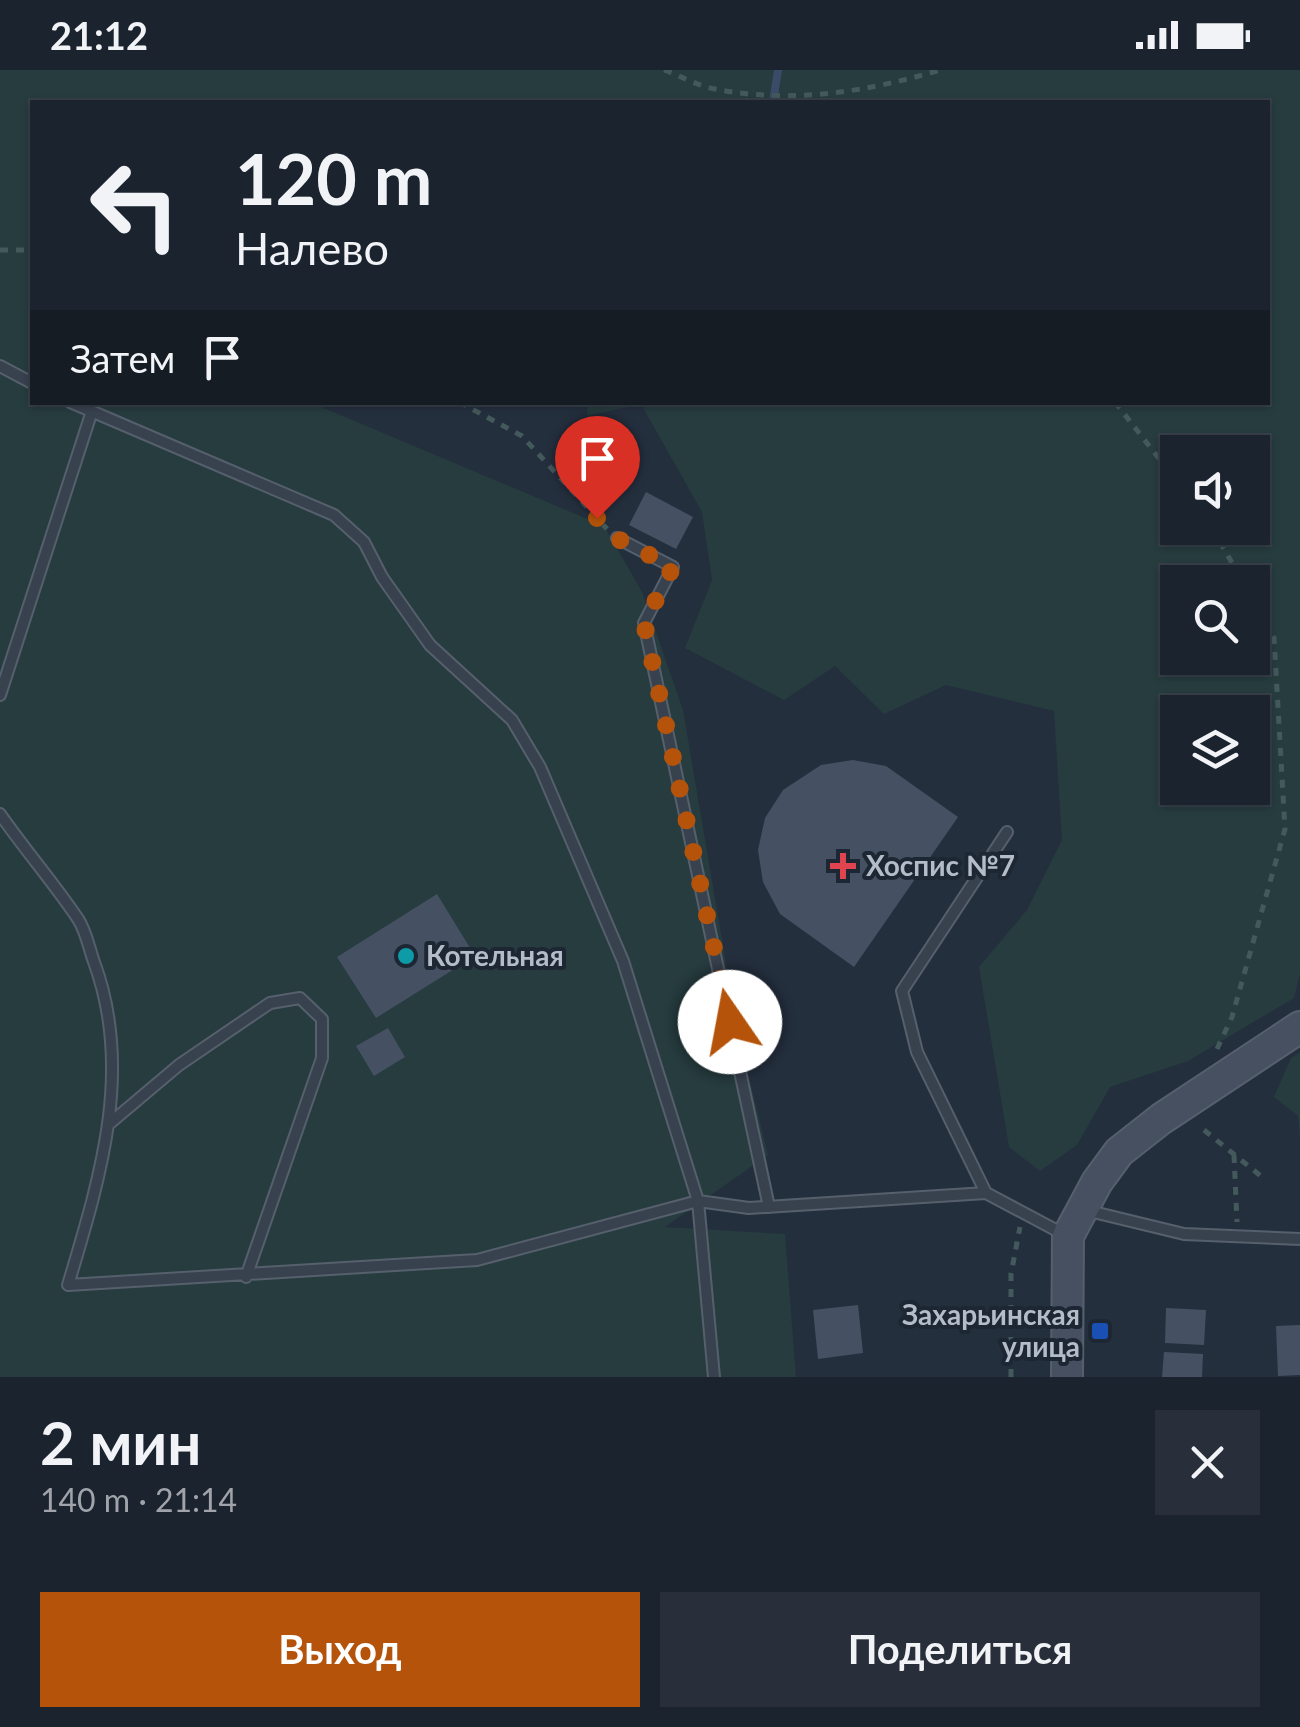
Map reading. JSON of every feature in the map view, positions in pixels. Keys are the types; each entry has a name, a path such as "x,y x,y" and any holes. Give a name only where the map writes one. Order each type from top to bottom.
{"main road":[{"path":"1067,1377 1068,1236 1097,1182 1119,1152 1161,1119 1300,1028"}],"lane":[{"path":"0,366 30,382"},
{"path":"75,405 334,515 364,542 382,577 430,645 512,720 540,767 623,962 698,1201 714,1377"},
{"path":"0,695 91,414"},
{"path":"616,538 673,567 644,623 769,1207"},
{"path":"0,814 80,922 106,994 115,1058 108,1125 89,1214 68,1285 478,1260 698,1201 749,1208 986,1194 1068,1236"},
{"path":"986,1194 918,1052 902,990 1007,832"},
{"path":"108,1125 179,1065 270,1003 300,998 322,1019 322,1058 246,1276"},
{"path":"1084,1210 1184,1234 1300,1239"}],"path":[{"path":"664,70 713,89 804,100 940,70"},
{"path":"0,250 30,250"},
{"path":"465,405 522,436 558,480 616,538"},
{"path":"1117,405 1160,460"},
{"path":"1232,1017 1285,830 1274,638 1270,631"},
{"path":"1204,1130 1262,1177"},
{"path":"1234,1155 1237,1236"},
{"path":"1011,1377 1012,1274 1023,1215"}],"green space":[{"path":"0,70 1300,70 1300,973 1294,998 1188,1061 1110,1087 1077,1145 1040,1171 1009,1147 979,967 1027,910 1062,840 1054,711 946,685 884,714 835,666 784,700 685,648 712,580 702,512 642,405 1270,405 1270,100 30,100 30,405 317,405 604,526 642,592 683,710 737,1028 768,1155 665,1227 785,1234 796,1377 0,1377"},
{"path":"588,405 636,405 587,416"},
{"path":"1300,1052 1300,1137 1298,1116 1274,1097 1291,1058"}],"building":[{"path":"646,492 693,517 676,549 629,525"},
{"name":"Хоспис №7","path":"853,760 886,766 958,817 854,967 780,914 763,882 758,850 765,818 783,790 821,765"},
{"name":"Котельная","path":"437,894 475,956 376,1018 337,957"},
{"path":"388,1028 405,1057 374,1076 356,1046"},
{"path":"858,1305 863,1353 818,1359 813,1310"},
{"path":"1166,1308 1206,1310 1204,1345 1165,1343"},
{"path":"1300,1325 1300,1375 1278,1376 1276,1326"},
{"path":"1164,1352 1203,1354 1202,1377 1162,1377"}],"waterway":[{"path":"773,100 778,70"}],"place":[{"name":"Хоспис №7","path":"843,866"},
{"name":"Котельная","path":"406,956"},
{"name":"Захарьинская улица","path":"1100,1331"}],"route":[{"path":"597,518 616,538 673,567 644,623 730,1022"}]}
